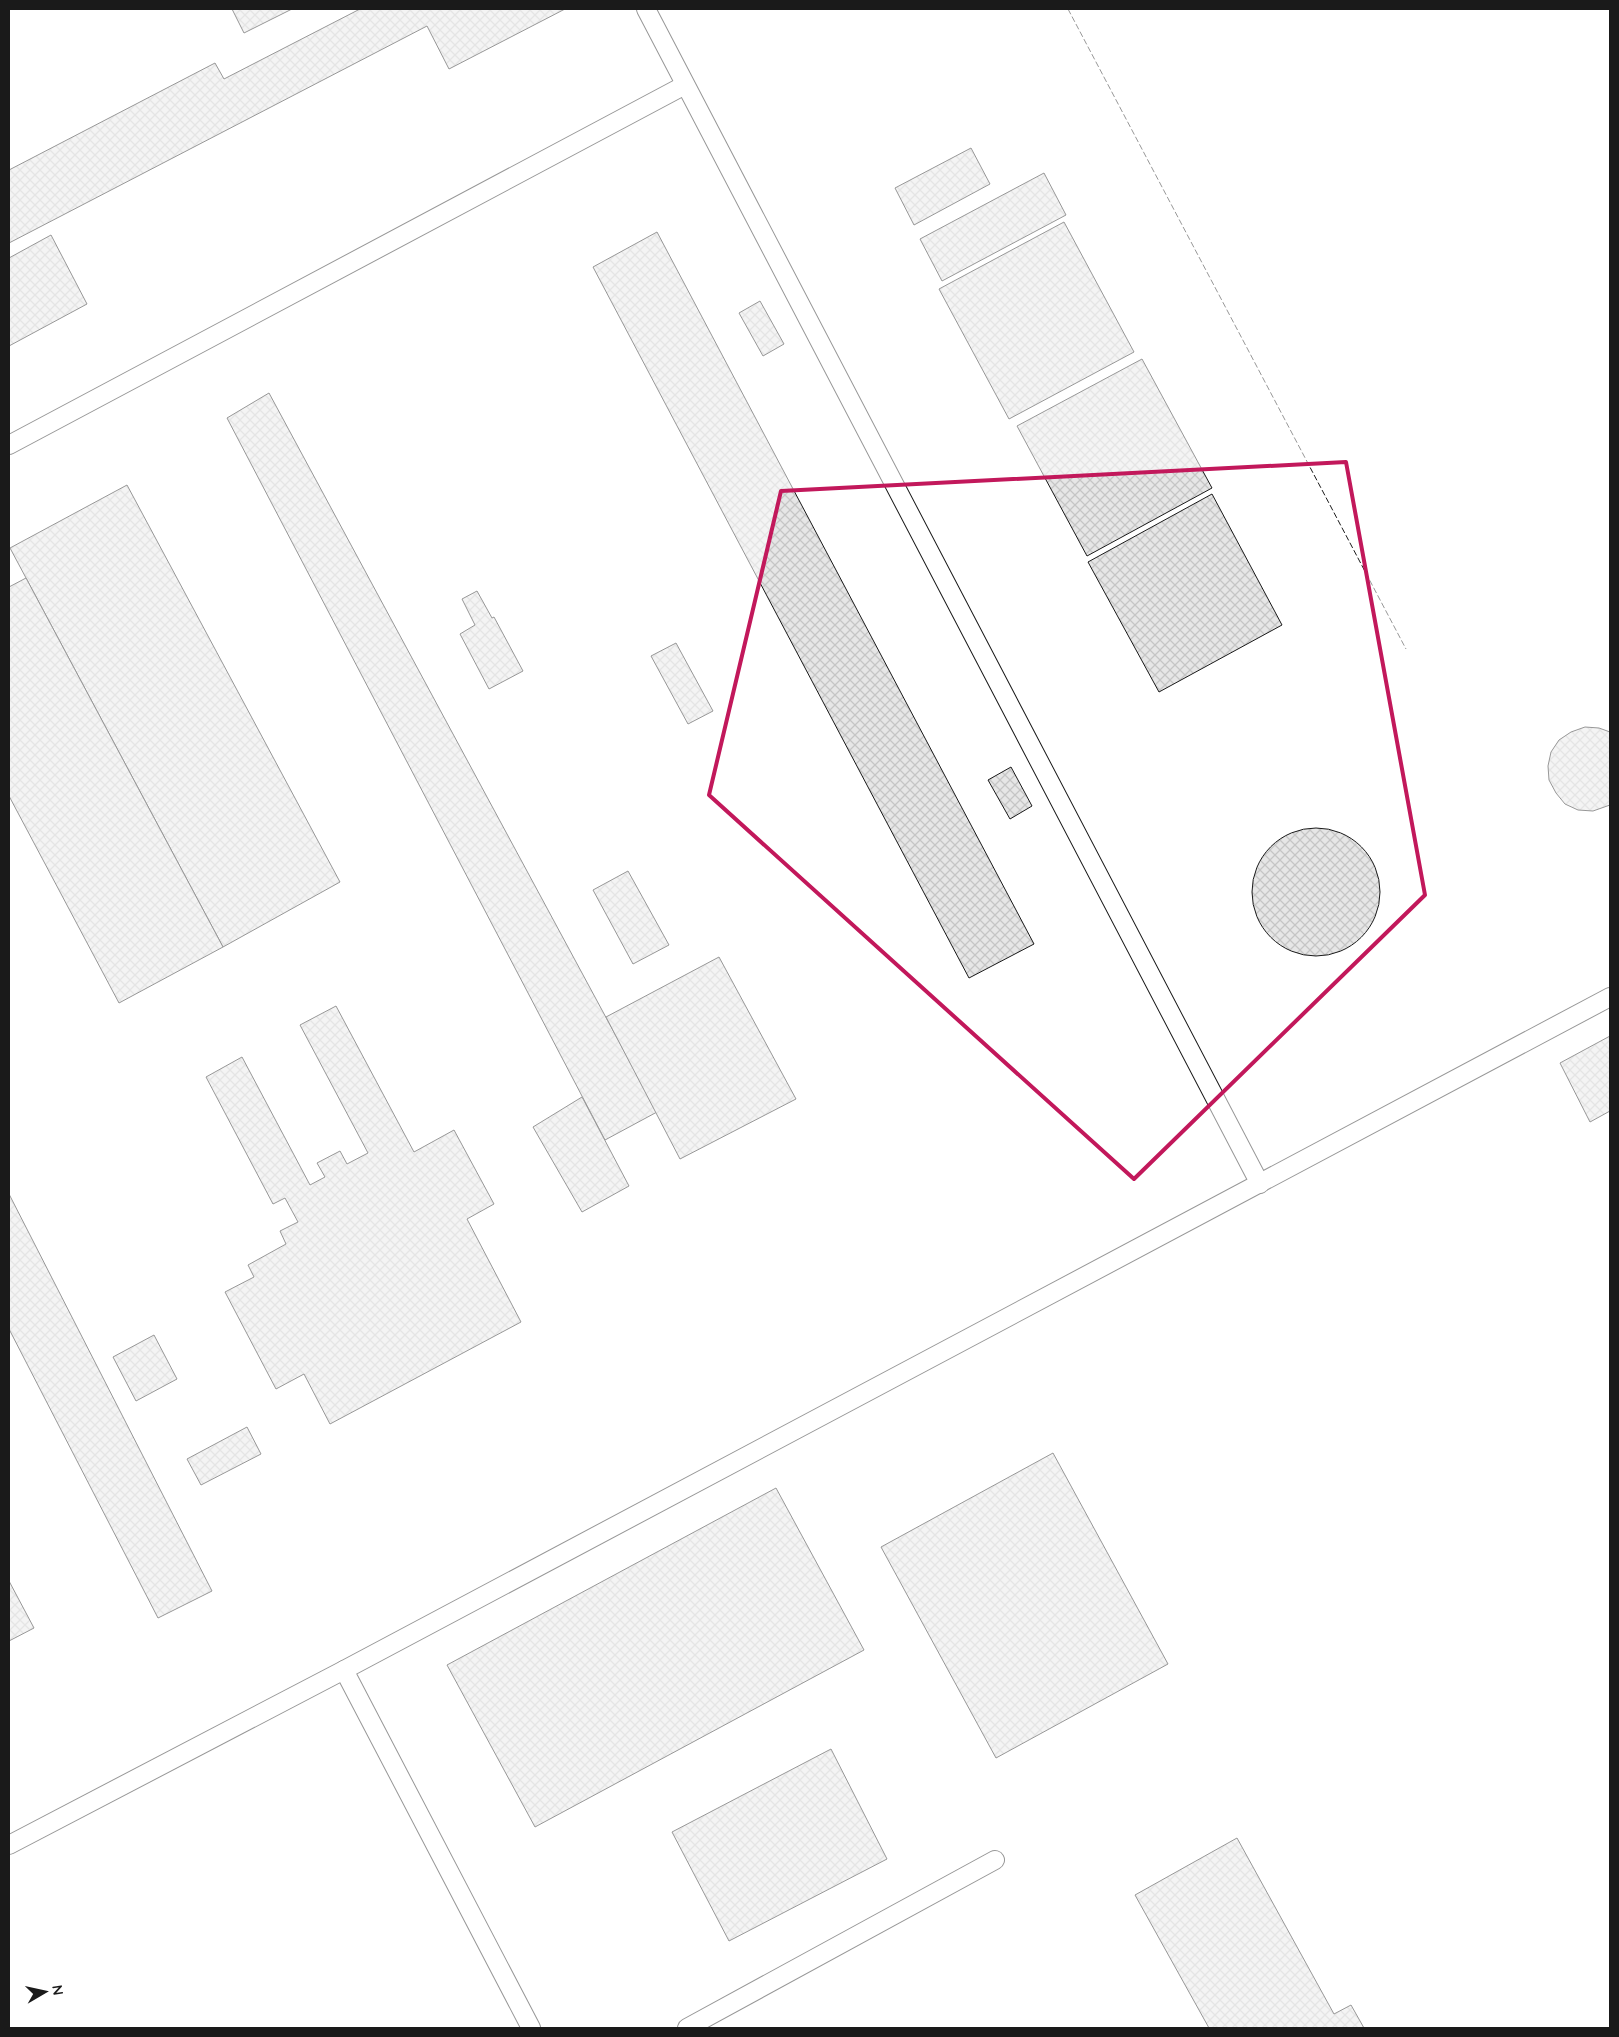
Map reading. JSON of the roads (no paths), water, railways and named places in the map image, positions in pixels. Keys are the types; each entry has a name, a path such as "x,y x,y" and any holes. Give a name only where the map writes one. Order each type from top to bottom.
{"lane":[{"path":"646,9 1260,1184"},
{"path":"9,445 685,85"},
{"path":"9,1846 1610,997"},
{"path":"344,1670 531,2028"},
{"path":"687,2028 994,1860"}]}
